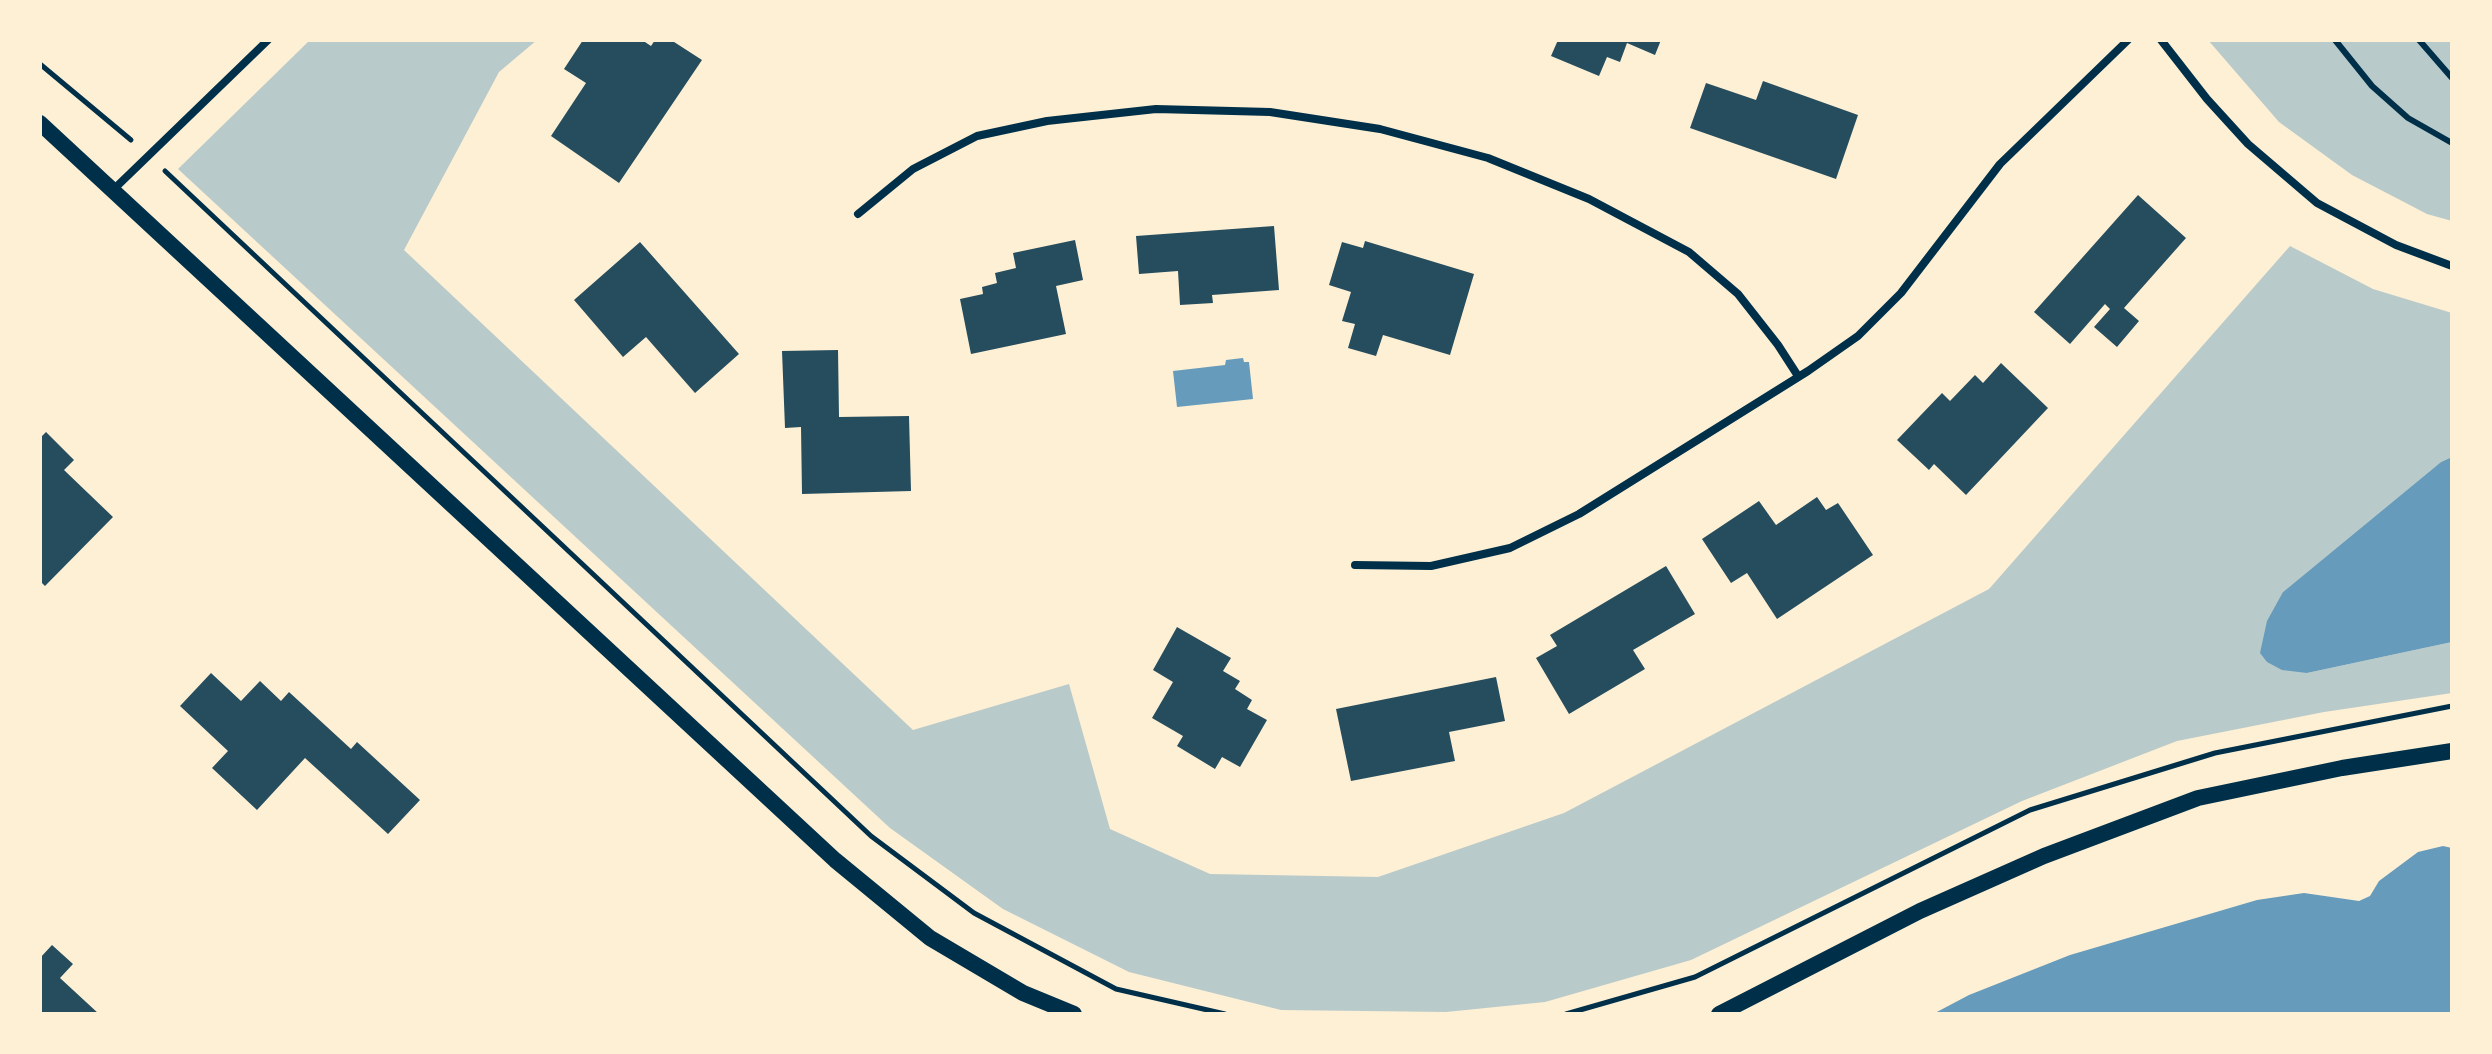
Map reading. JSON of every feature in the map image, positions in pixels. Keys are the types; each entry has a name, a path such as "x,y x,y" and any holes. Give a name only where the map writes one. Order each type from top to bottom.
{"main road":[{"path":"40,123 835,860 930,938 1023,993 1074,1014"},
{"path":"1719,1014 1920,911 2044,856 2198,798 2342,768 2452,751"}],"street":[{"path":"113,190 268,40"},
{"path":"1355,565 1431,566 1510,548 1579,514 1858,336 1901,293 2000,164 2128,40"},
{"path":"2161,40 2207,99 2248,144 2317,203 2396,245 2452,266"},
{"path":"858,214 913,169 977,136 1047,121 1156,109 1270,112 1380,129 1488,158 1589,199 1689,252 1738,294 1798,376"}],"lane":[{"path":"2335,40 2372,86 2408,118 2452,143"},
{"path":"2419,40 2452,78"}],"path":[{"path":"40,64 147,154 871,836 974,913 1116,989 1225,1014"}],"shaded area":[{"path":"310,40 537,40 499,72 404,250 913,730 1069,684 1110,829 1210,874 1378,877 1564,813 1989,589 2290,246 2373,289 2452,313 2452,457 2441,462 2283,592 2307,673 2452,642 2452,693 2324,712 2177,741 2022,801 1691,960 1545,1002 1446,1012 1281,1010 1129,972 1003,909 890,828 178,169"},
{"path":"2208,40 2452,40 2452,221 2427,214 2352,175 2279,122"}],"water":[{"path":"1243,358 1244,362 1249,362 1253,399 1177,407 1173,371 1225,365 1226,360"},
{"path":"2452,457 2452,642 2307,673 2282,670 2267,662 2260,653 2267,621 2283,592 2441,462"},
{"path":"2443,846 2452,848 2452,1014 1933,1014 1969,995 2070,955 2257,900 2304,893 2359,901 2370,896 2379,881 2418,852"}],"building":[{"path":"583,40 642,40 651,46 655,40 671,40 702,60 619,183 551,136 586,83 564,69"},
{"path":"1558,40 1661,40 1655,55 1627,43 1620,62 1607,57 1599,76 1551,56"},
{"path":"1763,81 1858,115 1836,179 1690,128 1706,83 1756,100"},
{"path":"2138,195 2186,238 2124,308 2139,321 2117,347 2094,327 2110,309 2105,304 2070,344 2034,312"},
{"path":"1274,226 1279,290 1212,295 1213,303 1180,305 1178,271 1139,274 1136,236"},
{"path":"1075,240 1083,280 1056,286 1066,334 971,354 960,299 983,294 982,287 997,283 995,273 1016,268 1013,253"},
{"path":"1365,241 1474,274 1450,355 1383,335 1376,356 1348,348 1355,324 1342,321 1351,292 1329,285 1342,242 1363,248"},
{"path":"640,242 739,354 695,393 646,337 623,357 574,300"},
{"path":"838,350 839,417 909,416 911,491 802,494 801,427 785,428 782,351"},
{"path":"2001,363 2048,408 1966,495 1934,464 1929,470 1897,440 1942,393 1950,401 1975,375 1983,383"},
{"path":"46,432 74,460 64,470 113,517 45,586 40,581 40,438"},
{"path":"1817,497 1826,510 1838,503 1873,555 1777,619 1747,573 1731,583 1702,539 1759,501 1776,525"},
{"path":"1666,566 1695,614 1633,650 1645,669 1569,714 1536,658 1557,646 1550,635"},
{"path":"1177,627 1231,658 1223,671 1240,681 1235,689 1252,700 1247,709 1267,720 1240,767 1222,757 1215,769 1177,746 1183,736 1152,718 1173,682 1153,670"},
{"path":"211,673 241,701 260,681 281,701 289,692 351,749 357,742 420,800 388,834 305,758 257,810 212,768 228,751 180,706"},
{"path":"1496,677 1505,721 1449,732 1455,761 1351,781 1336,709"},
{"path":"52,945 73,964 60,978 99,1014 40,1014 40,958"}]}
